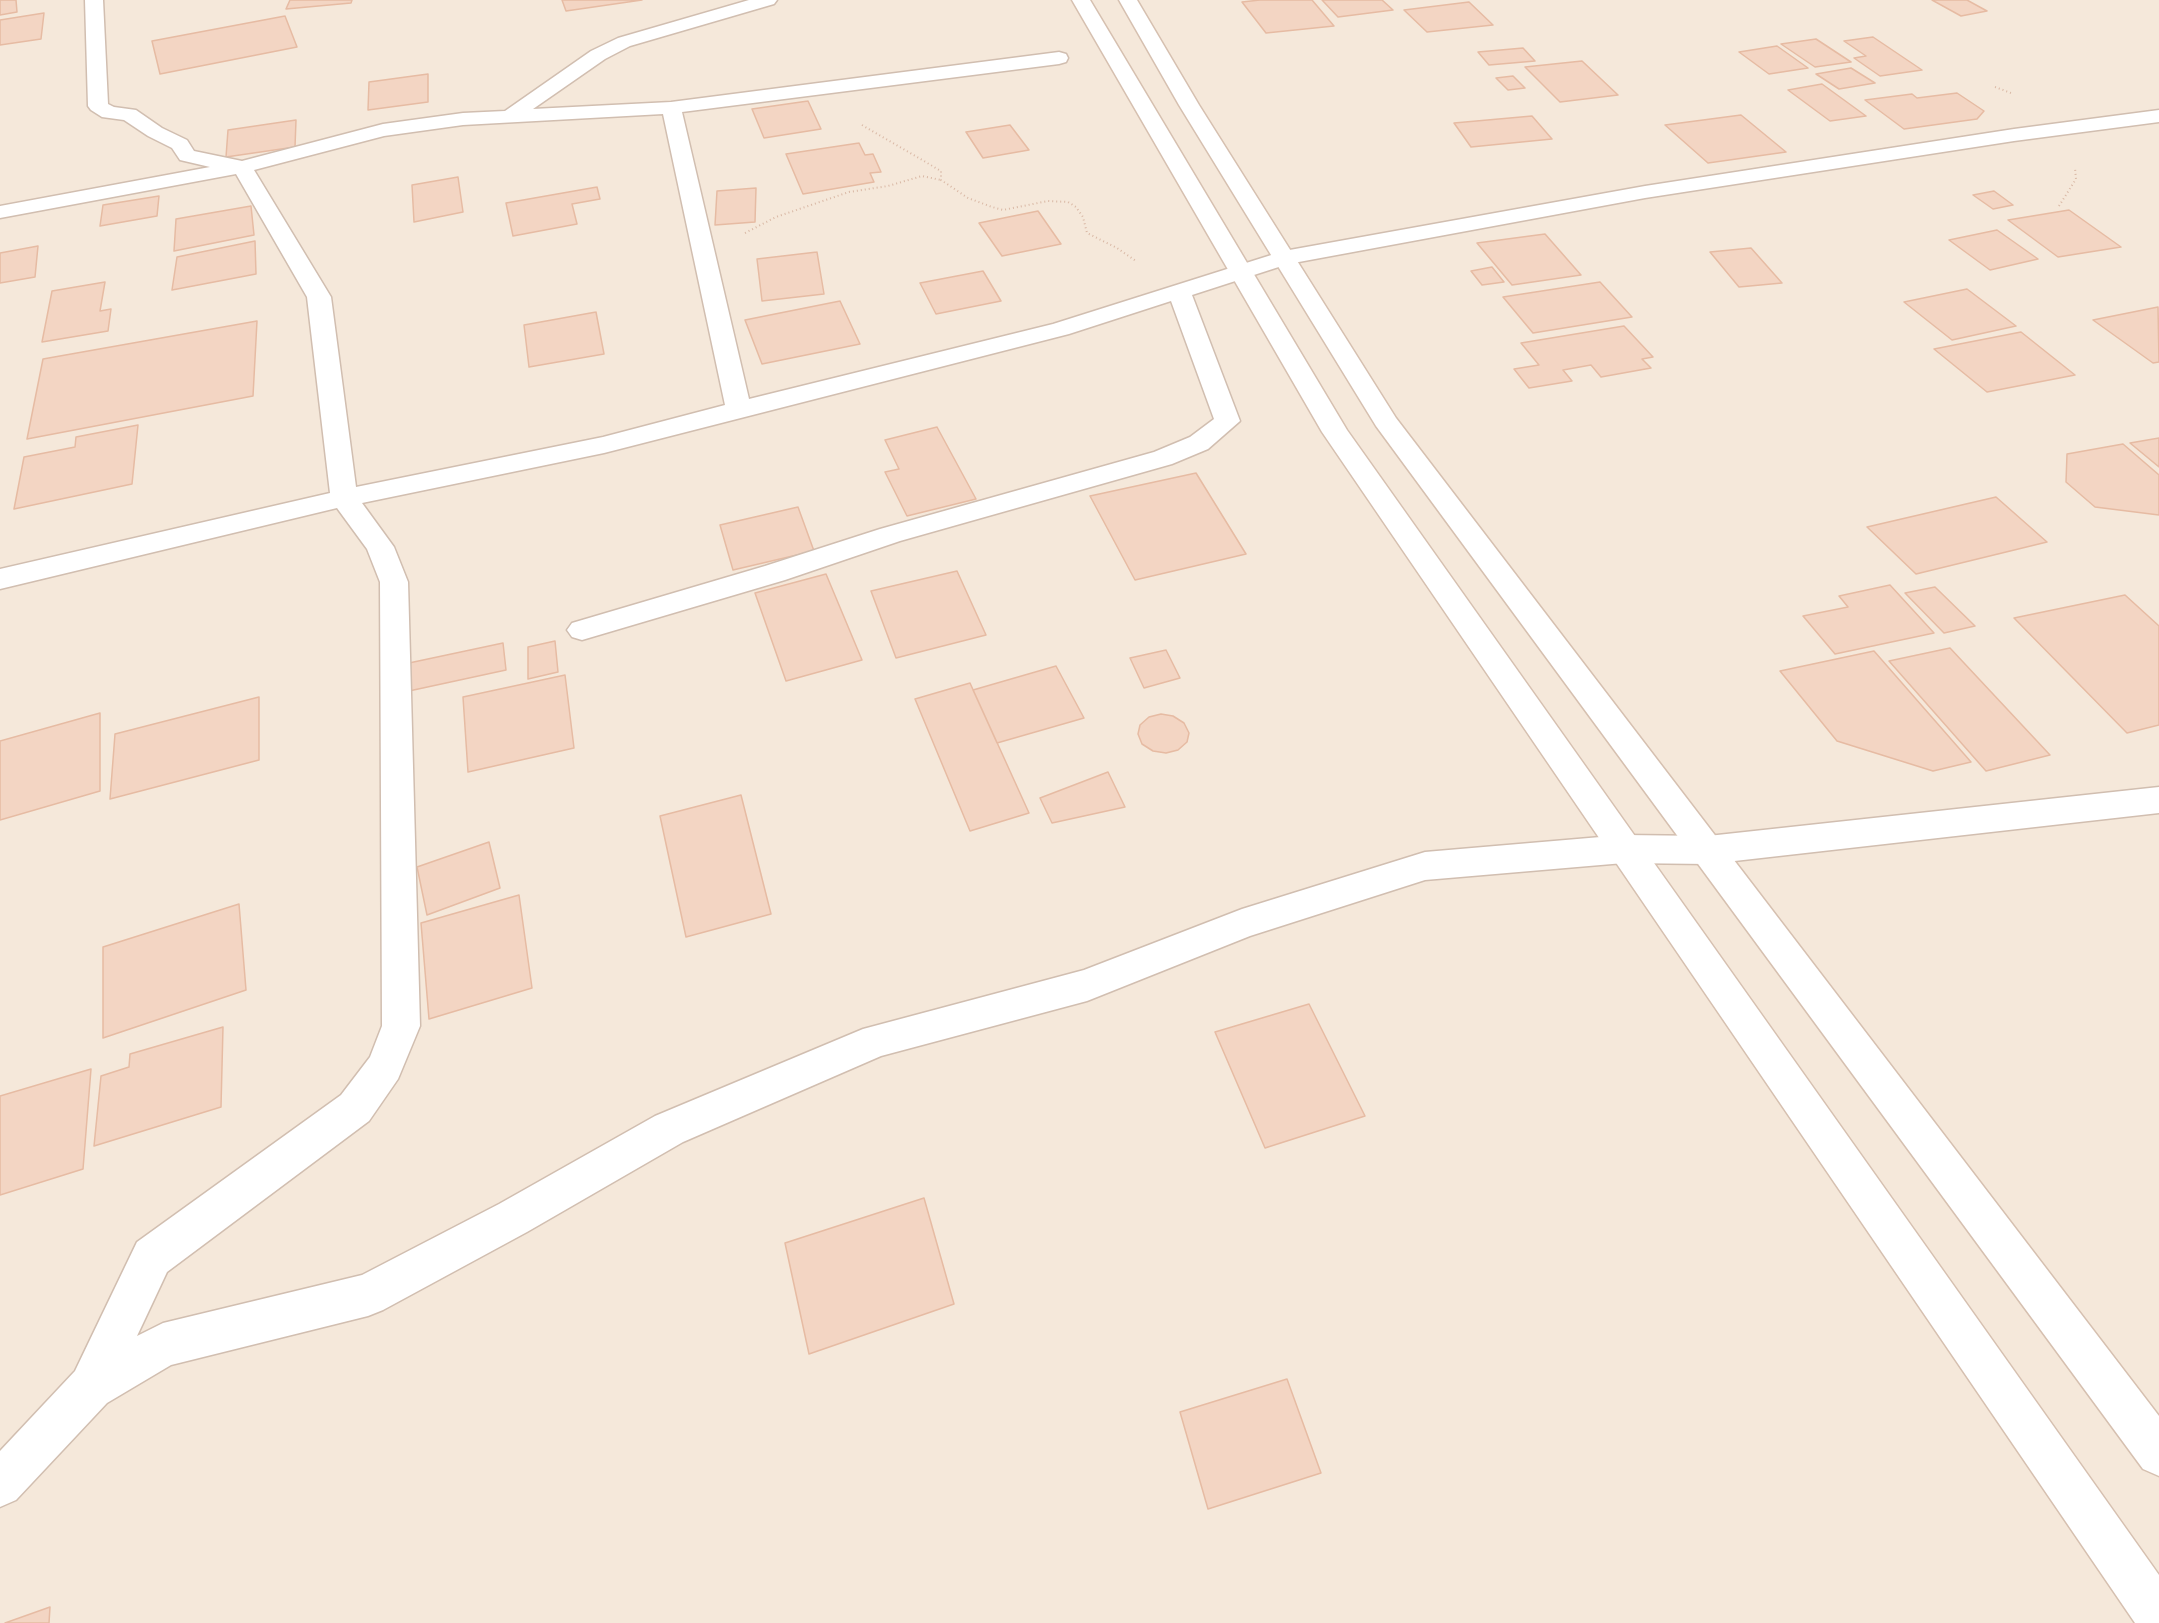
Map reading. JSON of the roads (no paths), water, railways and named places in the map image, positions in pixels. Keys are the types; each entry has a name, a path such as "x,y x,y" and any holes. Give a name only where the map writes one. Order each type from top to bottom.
{"street":[{"path":"91,1387 152,1257 355,1108 385,1067 401,1026 394,582 380,547 344,498 319,297 242,167 187,156 180,144 155,132 129,114 109,113 98,106 94,0"},
{"path":"511,116 598,55 624,42 768,0"},
{"path":"1081,0 1335,432 2159,1617"},
{"path":"1128,0 1189,105 1385,421 2159,1453"},
{"path":"0,212 242,167 383,130 462,119 671,108 1059,58"},
{"path":"671,108 739,409"},
{"path":"0,579 344,498 604,446 739,409 1060,329 1284,258 1645,192 2014,135 2159,116"},
{"path":"582,630 775,573 890,535 1163,458 1198,443 1227,421 1179,291"},
{"path":"0,1484 91,1387 163,1345 368,1295 513,1218 669,1129 876,1041 1087,985 1242,924 1425,866 1624,849 1708,850 2159,800"}]}
